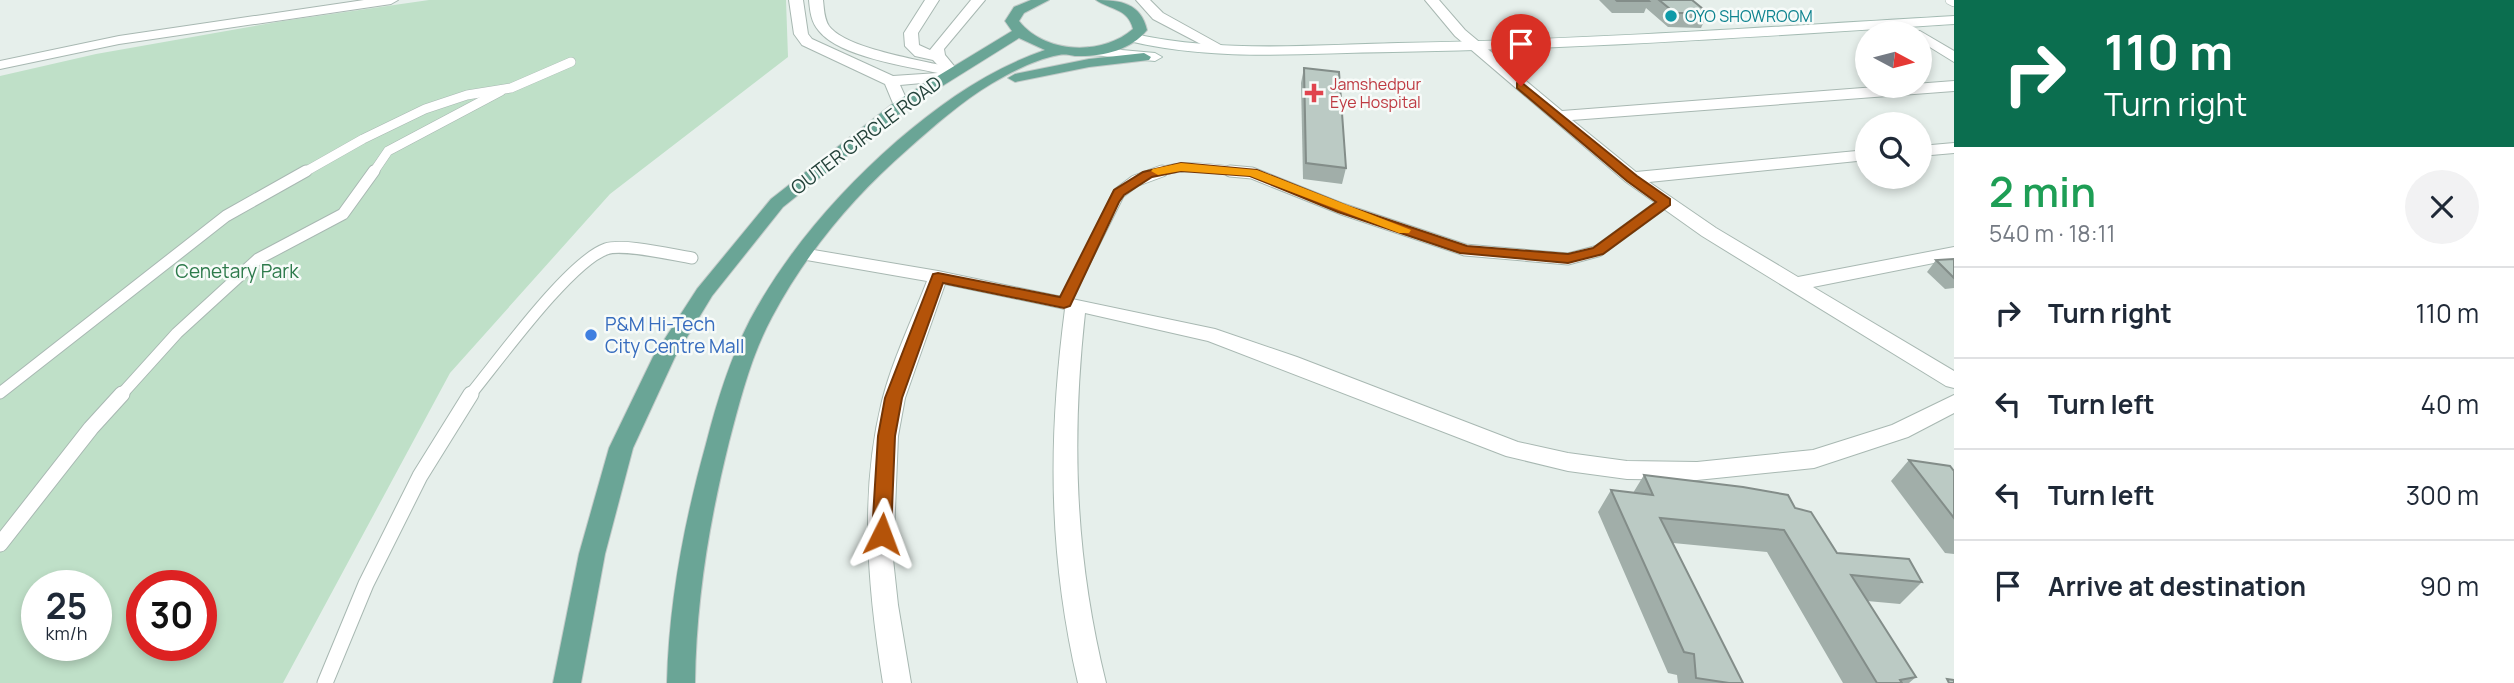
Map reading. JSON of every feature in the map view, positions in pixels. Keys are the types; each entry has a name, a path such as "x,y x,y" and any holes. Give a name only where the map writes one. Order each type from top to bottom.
{"main road":[{"path":"1042,0 1019,10 1012,21 1018,33 1034,43 1059,50 1088,51 1115,47 1134,38 1140,30 1139,19 1128,9 1108,0"},
{"name":"OUTER CIRCLE ROAD","path":"567,683 592,554 621,449 664,357 704,293 777,203 852,141 901,105 1018,33"},
{"path":"681,683 690,561 707,482 730,397 761,319 802,254 842,200 898,146 975,87 1011,68 1059,50"},
{"path":"948,74 975,87 1046,71 1144,57"}],"street":[{"path":"0,58 193,22 346,0"},
{"path":"0,65 133,38 391,0"},
{"path":"796,0 801,34 807,42 891,81 948,74"},
{"path":"816,0 822,26 836,39 948,74"},
{"path":"932,0 911,33 912,46 920,53 937,56"},
{"path":"948,74 937,56 937,49 978,0"},
{"path":"1143,0 1158,16 1222,49"},
{"path":"1432,0 1460,33 1632,178 1709,232 1954,381"},
{"path":"1932,23 1954,20"},
{"path":"1134,38 1169,46 1222,49 1481,51 1610,41 1855,30"},
{"path":"1932,32 1954,30"},
{"path":"1088,51 1144,57 1481,51 1855,36"},
{"path":"828,52 846,43"},
{"path":"1932,44 1954,58"},
{"path":"891,81 901,105"},
{"path":"1557,116 1954,86"},
{"path":"1932,150 1954,148"},
{"path":"1632,178 1855,156"},
{"path":"1795,284 1954,253"},
{"path":"802,254 938,277 1215,336 1514,450 1568,462 1626,470 1697,471 1814,459 1900,431 1954,402"},
{"path":"897,683 884,605 880,559 886,436 894,398 938,277"},
{"path":"1070,305 1065,410 1066,509 1074,589 1092,683"}],"lane":[{"path":"0,544 90,428 177,333 258,259 343,214 388,151 501,91 571,62"},
{"path":"0,393 226,216 363,139 425,109 467,94 501,91"},
{"path":"1070,305 1119,192 1135,181 1167,169 1201,168 1252,173 1342,209 1465,250 1568,259 1598,251 1665,202"},
{"path":"325,683 366,583 420,476 466,400 562,284 586,260 608,248 645,250 692,258"}],"green space":[{"name":"Cenetary Park","path":"429,0 786,0 788,57 610,194 450,373 283,683 0,683 0,76 96,54 283,21"}],"building":[{"path":"1648,0 1649,1 1617,1"},
{"path":"1659,0 1692,0 1708,13 1675,13"},
{"path":"1304,68 1339,72 1346,168 1306,163"},
{"path":"1954,259 1954,278 1936,260"},
{"path":"1909,460 1950,466 1954,471 1954,518"},
{"path":"1644,475 1788,495 1795,508 1811,512 1837,553 1909,559 1922,582 1851,575 1916,677 1900,680 1902,683 1877,683 1784,530 1660,518 1743,683 1696,678 1694,654 1684,652 1611,490 1653,495"}],"slow traffic":[{"path":"1158,171 1181,167 1252,173 1342,209 1404,230"}],"place":[{"name":"OYO SHOWROOM","path":"1671,16"},
{"name":"Jamshedpur Eye Hospital","path":"1314,93"},
{"name":"P&M Hi-Tech City Centre Mall","path":"591,335"}],"route":[{"path":"882,534 886,436 894,398 938,277 1064,303 1112,202 1119,192 1148,174 1181,167 1252,173 1342,209 1465,250 1568,259 1598,251 1665,202 1521,86"}]}
